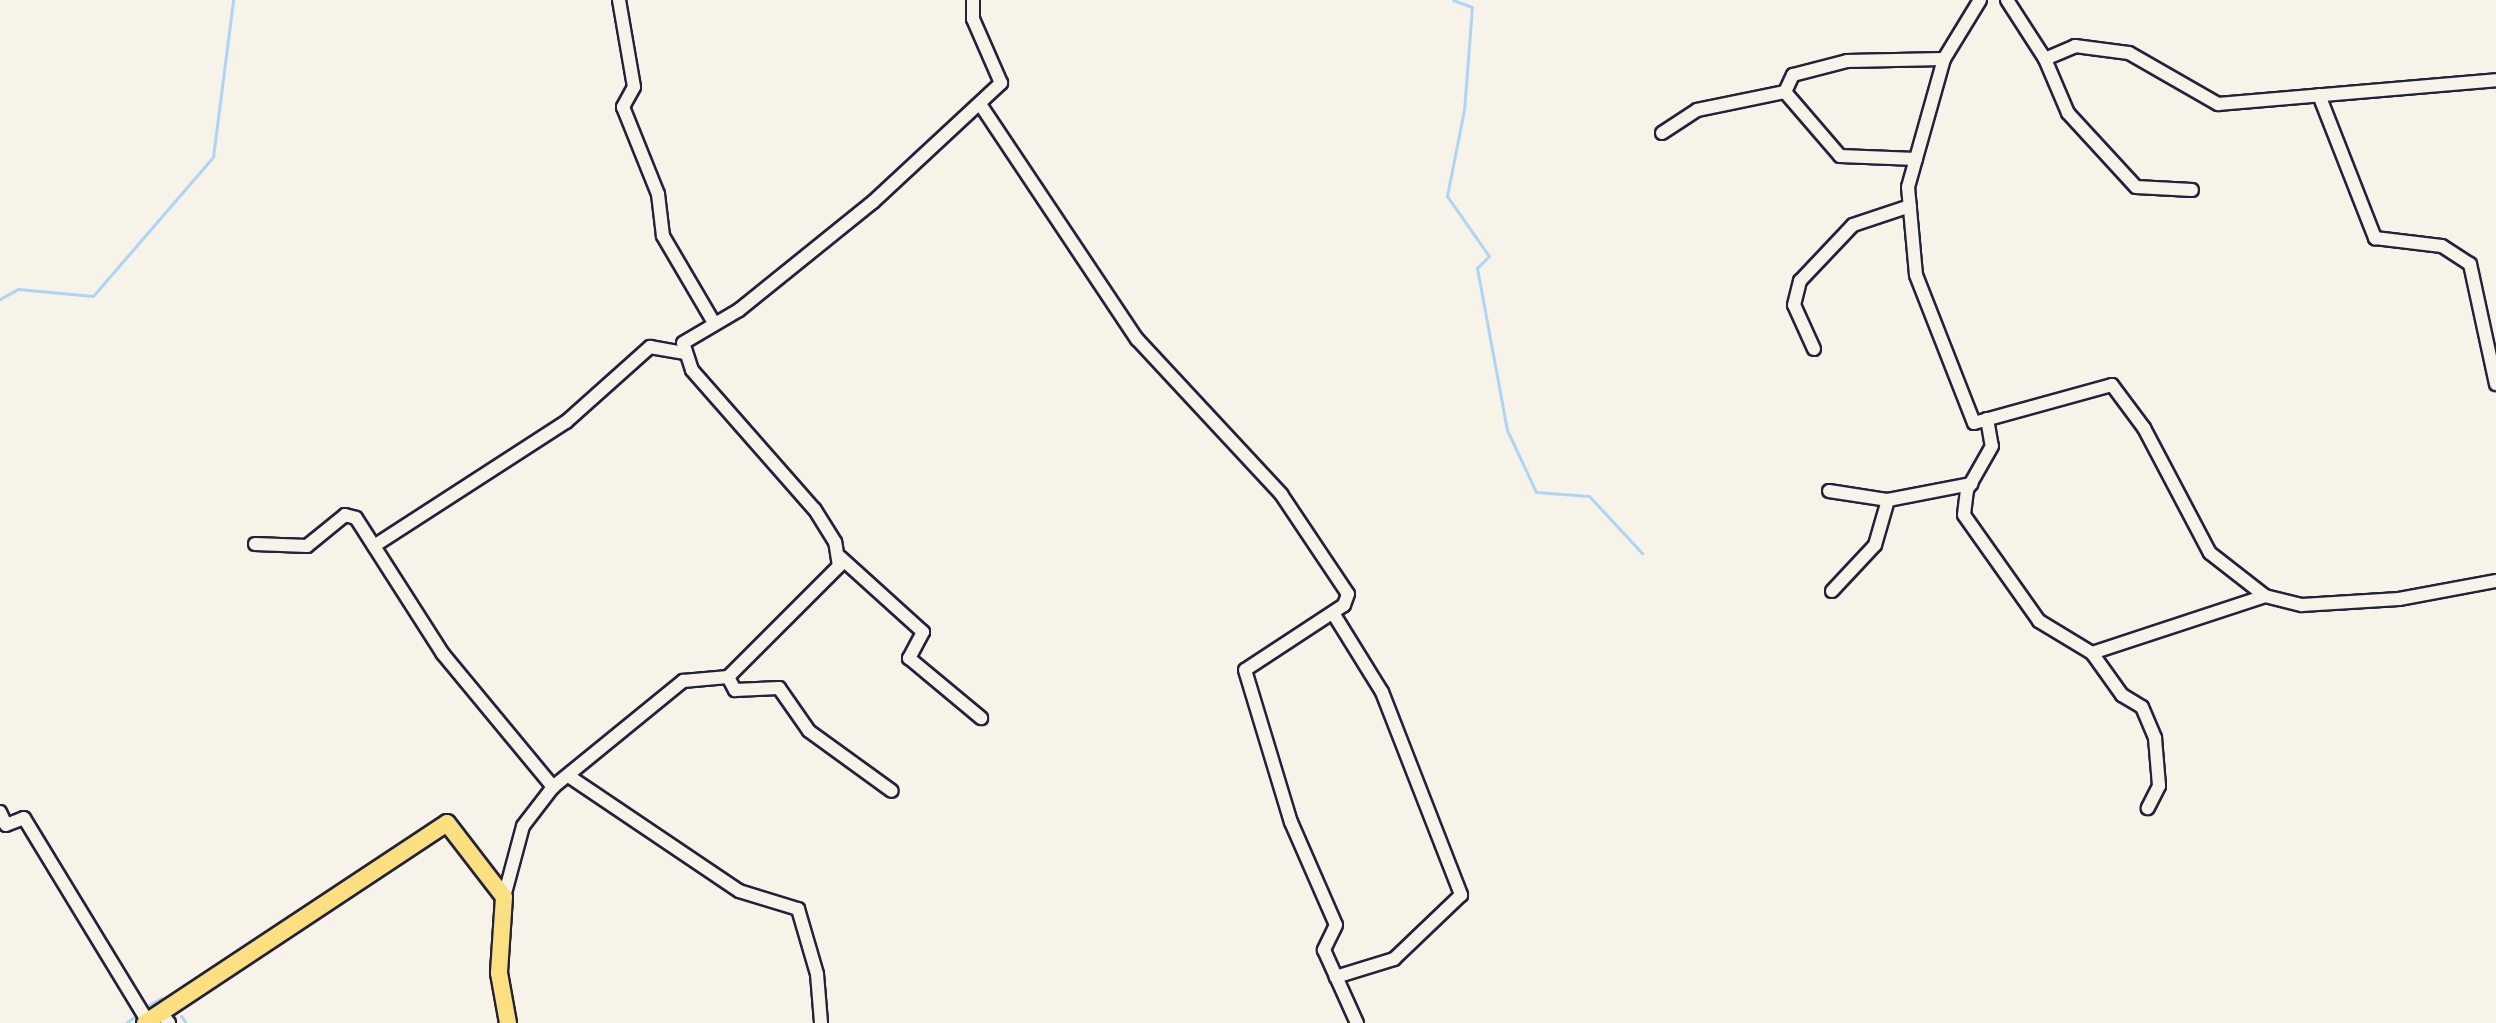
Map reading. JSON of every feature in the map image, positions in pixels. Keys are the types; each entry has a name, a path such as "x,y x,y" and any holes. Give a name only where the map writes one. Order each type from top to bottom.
{"main road":[{"path":"156,1020 447,823 504,897 499,973 508,1023"}],"street":[{"path":"619,0 634,87 623,107 658,194 663,236 714,323"},
{"path":"683,353 683,343 714,323 873,202 1001,83 973,19 973,0"},
{"path":"1980,0 1944,59 1916,159 1910,206 1916,275 1974,423 2112,385 2144,428 2210,553 2265,596 2302,605 2399,599 2496,581"},
{"path":"2007,0 2045,59 2068,113 2136,187 2192,190"},
{"path":"2045,59 2075,46 2129,53 2188,93 2218,104 2496,80"},
{"path":"1785,92 1793,75 1847,61 1944,59"},
{"path":"1662,133 1697,110 1785,92"},
{"path":"1785,92 1840,156 1916,159"},
{"path":"2319,95 2375,238 2442,246 2470,264 2496,384"},
{"path":"980,104 1137,339 1313,533 1348,594 1333,613 1245,670 1291,822 1336,925 1324,950 1357,1023"},
{"path":"1814,349 1794,305 1800,281 1853,225 1910,206"},
{"path":"374,546 566,422 650,347 683,353 814,509 840,557 923,632 909,658 981,718"},
{"path":"1987,419 1992,446 1971,484 1964,515 2039,621 2092,653 2122,695 2142,707 2155,738 2159,786 2148,808"},
{"path":"1829,491 1888,500 1971,484"},
{"path":"1832,591 1875,545 1888,500"},
{"path":"255,544 307,546 345,515 356,518 443,654 553,787"},
{"path":"504,897 523,826 553,787 570,777 683,681 728,677 829,579 840,557"},
{"path":"2092,653 2265,596"},
{"path":"1333,613 1382,692 1461,895 1394,959 1336,977"},
{"path":"728,677 735,690 785,692 809,731 892,791"},
{"path":"570,777 739,891 798,909 817,974 821,1023"},
{"path":"0,812 6,825 24,818 156,1020"}],"waterway":[{"path":"0,299 18,289 93,296 213,157 233,0"},
{"path":"1453,0 1472,7 1464,110 1447,196 1489,256 1477,268 1507,430 1536,492 1589,496 1642,553"},
{"path":"144,1008 161,998"},
{"path":"181,1016 186,1023"},
{"path":"126,1023 134,1017"}]}
